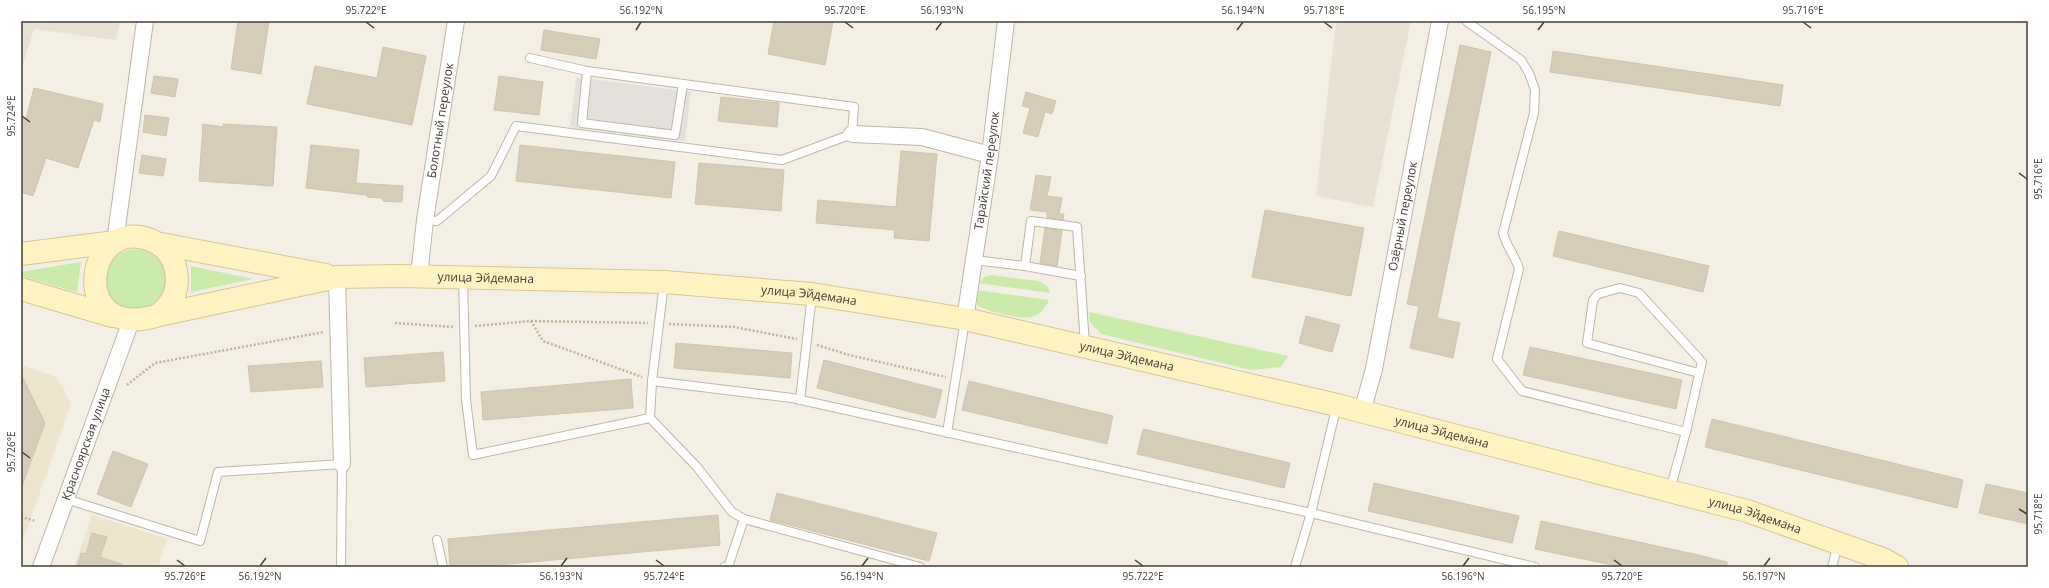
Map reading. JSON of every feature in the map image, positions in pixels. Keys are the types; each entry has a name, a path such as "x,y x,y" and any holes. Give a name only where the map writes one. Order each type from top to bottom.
{"main road":[{"path":"21,254 115,242 130,237 138,237 161,244 337,277"},
{"path":"115,242 101,255 94,274 95,289 103,304 122,318"},
{"path":"159,315 173,298 178,278 173,259 161,244"},
{"name":"улица Эйдемана","path":"337,277 419,276 664,282 812,294 965,319 1337,405 1746,511 1882,559 1897,567"},
{"path":"21,289 122,318 144,320 159,315 337,277"}],"street":[{"path":"115,242 145,21"},
{"name":"Болотный переулок","path":"419,276 425,220 456,21"},
{"name":"Тарайский переулок","path":"965,319 990,155 1006,21"},
{"name":"Озёрный переулок","path":"1362,412 1374,369 1440,21"},
{"path":"852,134 922,137 990,155"},
{"path":"337,277 342,464"},
{"name":"Красноярская улица","path":"41,567 66,498 122,318"}],"lane":[{"path":"1466,21 1521,60 1529,73 1535,90 1534,113 1503,233 1507,247 1516,258 1519,269 1497,359 1522,391 1686,432"},
{"path":"425,220 437,221 491,176 516,126 782,160 852,134 854,107 587,71 530,58"},
{"path":"587,71 582,123 675,135 683,84"},
{"path":"1025,266 1031,221 1077,227 1085,346"},
{"path":"974,260 1025,266 1081,276"},
{"path":"463,277 466,400 473,454 650,418"},
{"path":"664,282 652,381 650,418 697,467 732,512 744,519 920,567"},
{"path":"1669,491 1686,432 1702,362 1639,293 1620,288 1598,294 1593,300 1587,343 1699,374"},
{"path":"800,400 812,294"},
{"path":"947,433 965,319"},
{"path":"652,381 800,400 1311,513 1535,567"},
{"path":"1295,567 1311,513 1337,405"},
{"path":"66,498 200,541 218,472 342,464 341,567"},
{"path":"724,567 728,567 744,519"},
{"path":"436,540 443,567"},
{"path":"1832,567 1838,543"}],"path":[{"path":"531,321 543,341 652,381"},
{"path":"394,323 464,327 531,321 659,323"},
{"path":"127,385 155,363 338,329"},
{"path":"21,517 36,521"}],"shaded area":[{"path":"21,21 120,21 116,40 34,29 21,70"},
{"path":"1336,21 1411,21 1373,207 1316,196"},
{"path":"576,77 691,92 685,141 570,127"},
{"path":"21,365 57,377 71,404 21,546"},
{"path":"92,515 167,539 158,567 74,567"}],"green space":[{"path":"136,249 148,251 158,258 165,268 167,280 165,292 158,302 148,309 136,311 124,309 114,302 107,292 105,280 107,268 114,258 124,251"},
{"path":"81,262 77,292 21,276 21,272"},
{"path":"191,266 253,279 191,292"},
{"path":"991,275 1039,281 1048,287 1050,293 978,283 986,276"},
{"path":"976,290 1049,300 1037,315 1026,318 996,312 978,306 975,297"},
{"path":"1089,312 1288,356 1281,367 1251,370 1101,334 1090,322"}],"building":[{"path":"238,21 269,21 261,74 231,69"},
{"path":"774,21 833,21 825,65 768,54"},
{"path":"544,30 600,39 596,59 541,50"},
{"path":"1460,45 1491,52 1437,318 1460,323 1453,358 1410,348 1419,306 1407,304"},
{"path":"383,47 426,56 412,125 307,104 315,66 377,78"},
{"path":"1553,51 1783,85 1780,106 1550,72"},
{"path":"154,76 178,79 175,97 151,93"},
{"path":"499,76 543,82 539,115 494,110"},
{"path":"34,88 103,104 100,122 94,120 78,168 46,158 33,196 21,192 21,117 26,119"},
{"path":"1026,92 1056,101 1052,114 1045,112 1038,137 1023,133 1030,108 1022,106"},
{"path":"721,97 779,103 777,127 718,121"},
{"path":"145,115 169,118 166,136 143,132"},
{"path":"203,124 223,127 223,124 277,127 273,186 199,181"},
{"path":"311,145 359,150 356,183 403,186 402,202 383,201 382,198 367,197 367,195 306,188"},
{"path":"520,145 675,162 671,198 516,181"},
{"path":"901,151 937,154 929,241 894,238 895,230 816,223 818,200 896,207"},
{"path":"142,155 166,159 163,176 139,173"},
{"path":"699,163 784,170 781,211 695,204"},
{"path":"1036,175 1051,177 1047,196 1062,198 1059,214 1064,214 1063,220 1047,217 1047,212 1030,210"},
{"path":"1265,210 1364,228 1351,296 1252,277"},
{"path":"1045,228 1062,231 1057,266 1040,263"},
{"path":"1559,231 1709,266 1703,292 1553,256"},
{"path":"1306,316 1340,325 1332,352 1299,343"},
{"path":"676,343 792,353 790,378 674,368"},
{"path":"1530,347 1682,380 1676,409 1523,375"},
{"path":"443,352 445,381 366,387 364,358"},
{"path":"824,360 942,390 935,418 817,388"},
{"path":"321,361 323,387 251,392 248,366"},
{"path":"21,374 45,423 22,486 21,486"},
{"path":"631,379 633,408 483,420 481,392"},
{"path":"969,381 1113,416 1107,444 962,410"},
{"path":"1712,419 1963,480 1957,508 1705,447"},
{"path":"1143,429 1290,463 1284,488 1137,454"},
{"path":"113,451 148,464 131,507 97,494"},
{"path":"1374,483 1519,516 1512,543 1368,511"},
{"path":"1986,484 2028,493 2028,524 1979,513"},
{"path":"777,493 937,533 929,561 770,520"},
{"path":"718,515 720,545 476,567 450,567 448,539"},
{"path":"1541,521 1727,562 1727,567 1622,567 1535,549"},
{"path":"92,533 107,537 100,557 122,564 122,567 77,567 81,553 86,554"}]}
